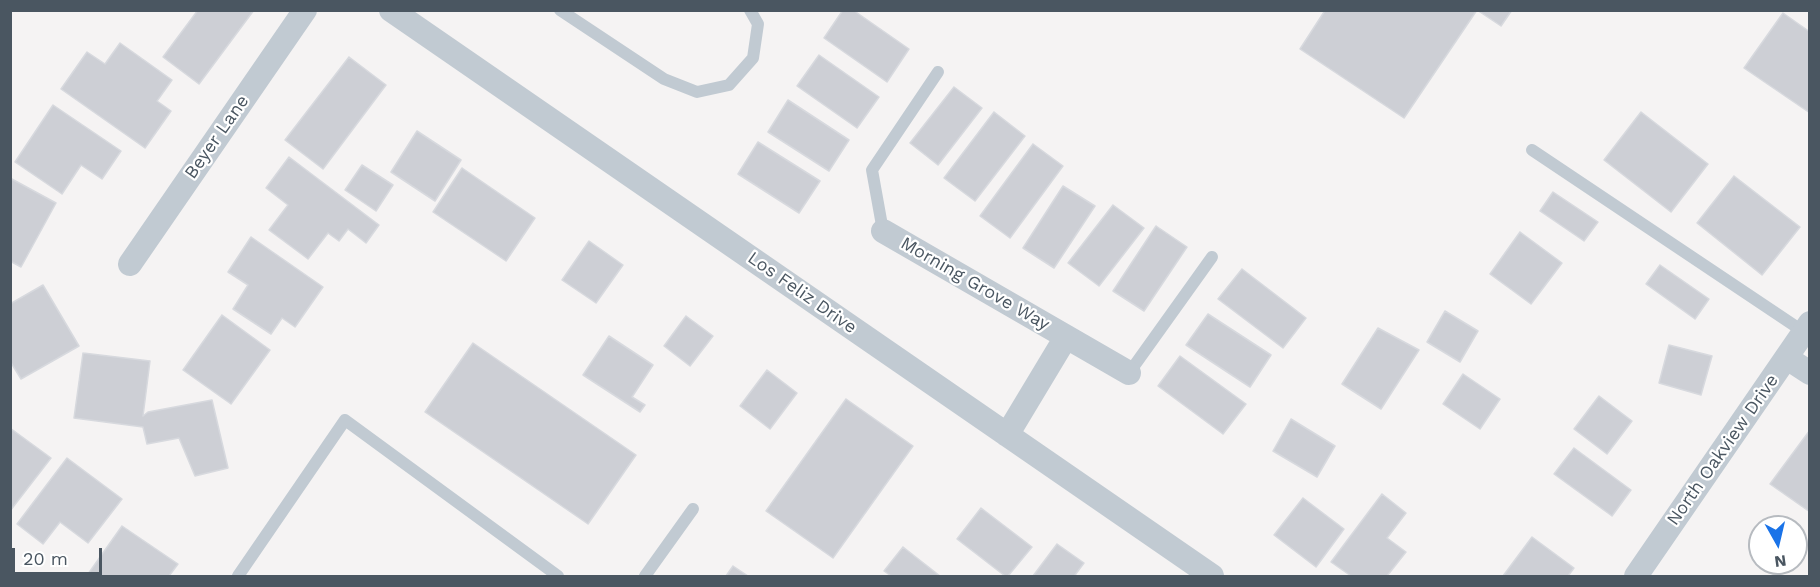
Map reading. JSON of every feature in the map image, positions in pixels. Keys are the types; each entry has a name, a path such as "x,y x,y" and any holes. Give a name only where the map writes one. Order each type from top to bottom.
{"street":[{"name":"Beyer Lane","path":"130,264 304,10"},
{"name":"Los Feliz Drive","path":"391,10 1212,576"},
{"name":"Morning Grove Way","path":"883,231 1129,373"},
{"name":"North Oakview Drive","path":"1636,576 1807,327"},
{"name":"Morning Grove Way","path":"1007,435 1066,337"},
{"path":"1787,358 1809,373"}],"lane":[{"path":"560,10 664,79 697,92 729,85 753,58 758,24 750,10"},
{"path":"883,231 872,170 938,72"},
{"path":"1532,150 1807,327"},
{"path":"1129,373 1212,257"},
{"path":"238,576 345,420 558,576"},
{"path":"645,576 693,509"}],"building":[{"path":"198,10 254,10 199,84 163,57"},
{"path":"843,10 853,10 909,49 887,82 824,38"},
{"path":"1322,10 1477,10 1404,118 1300,49 1324,12"},
{"path":"1477,10 1512,10 1501,26"},
{"path":"1783,13 1810,32 1810,113 1744,68"},
{"path":"120,43 172,80 157,101 171,111 145,148 61,89 87,52 105,64"},
{"path":"819,55 879,97 857,128 797,86"},
{"path":"349,57 386,85 323,169 285,140"},
{"path":"954,87 982,108 938,165 910,143"},
{"path":"788,100 849,140 829,171 768,132"},
{"path":"53,105 121,151 102,179 81,165 62,194 15,162"},
{"path":"994,112 1025,136 975,201 944,178"},
{"path":"1641,112 1708,164 1671,212 1604,160"},
{"path":"417,131 461,160 435,201 391,172"},
{"path":"758,142 820,181 799,213 738,174"},
{"path":"1033,144 1063,166 1010,238 980,216"},
{"path":"289,157 379,225 366,243 348,229 339,241 328,233 308,259 269,230 288,205 266,188"},
{"path":"362,165 393,185 376,211 345,190"},
{"path":"462,168 535,218 506,261 433,212"},
{"path":"1734,176 1800,227 1762,275 1697,223"},
{"path":"10,178 56,203 21,267 10,261"},
{"path":"1063,186 1095,206 1054,268 1023,248"},
{"path":"1553,192 1598,222 1584,241 1540,211"},
{"path":"1113,205 1144,228 1099,286 1068,263"},
{"path":"1156,226 1187,247 1144,311 1113,291"},
{"path":"1520,232 1562,263 1531,304 1490,274"},
{"path":"251,237 323,287 295,327 282,318 271,334 233,309 248,285 228,272"},
{"path":"589,241 623,265 596,303 562,280"},
{"path":"1660,265 1709,299 1695,319 1646,284"},
{"path":"1242,269 1306,318 1283,348 1218,299"},
{"path":"43,285 79,346 21,379 10,361 10,304"},
{"path":"1445,311 1478,331 1460,362 1427,342"},
{"path":"1208,314 1271,355 1250,387 1186,345"},
{"path":"222,315 270,350 231,404 183,370"},
{"path":"686,316 713,336 690,366 664,346"},
{"path":"1378,328 1419,350 1381,409 1342,384"},
{"path":"609,336 653,365 632,397 645,405 640,412 583,375"},
{"path":"473,343 636,455 588,524 425,412"},
{"path":"1669,345 1712,356 1701,395 1659,383"},
{"path":"83,353 150,361 143,416 148,412 212,400 228,468 195,476 179,438 147,444 143,427 74,418"},
{"path":"1180,356 1246,404 1223,434 1158,386"},
{"path":"767,370 797,393 770,429 740,406"},
{"path":"1463,374 1500,399 1480,429 1443,404"},
{"path":"1599,396 1632,421 1607,454 1574,429"},
{"path":"846,399 913,446 833,558 766,511"},
{"path":"1291,419 1335,446 1317,477 1273,451"},
{"path":"10,428 51,458 10,511"},
{"path":"1810,430 1810,512 1770,484"},
{"path":"1574,448 1631,490 1612,516 1554,474"},
{"path":"67,458 122,499 88,543 60,522 43,544 17,524"},
{"path":"1382,494 1406,513 1387,538 1406,552 1387,576 1351,576 1331,562"},
{"path":"1303,498 1344,529 1316,567 1274,535"},
{"path":"981,508 1032,547 1008,576 957,539"},
{"path":"122,526 178,564 169,576 92,576 88,574"},
{"path":"1532,537 1574,568 1568,576 1503,576"},
{"path":"1057,544 1084,563 1075,575 1077,576 1033,576"},
{"path":"903,547 940,576 891,576 884,571"},
{"path":"733,566 748,576 726,576"}]}
